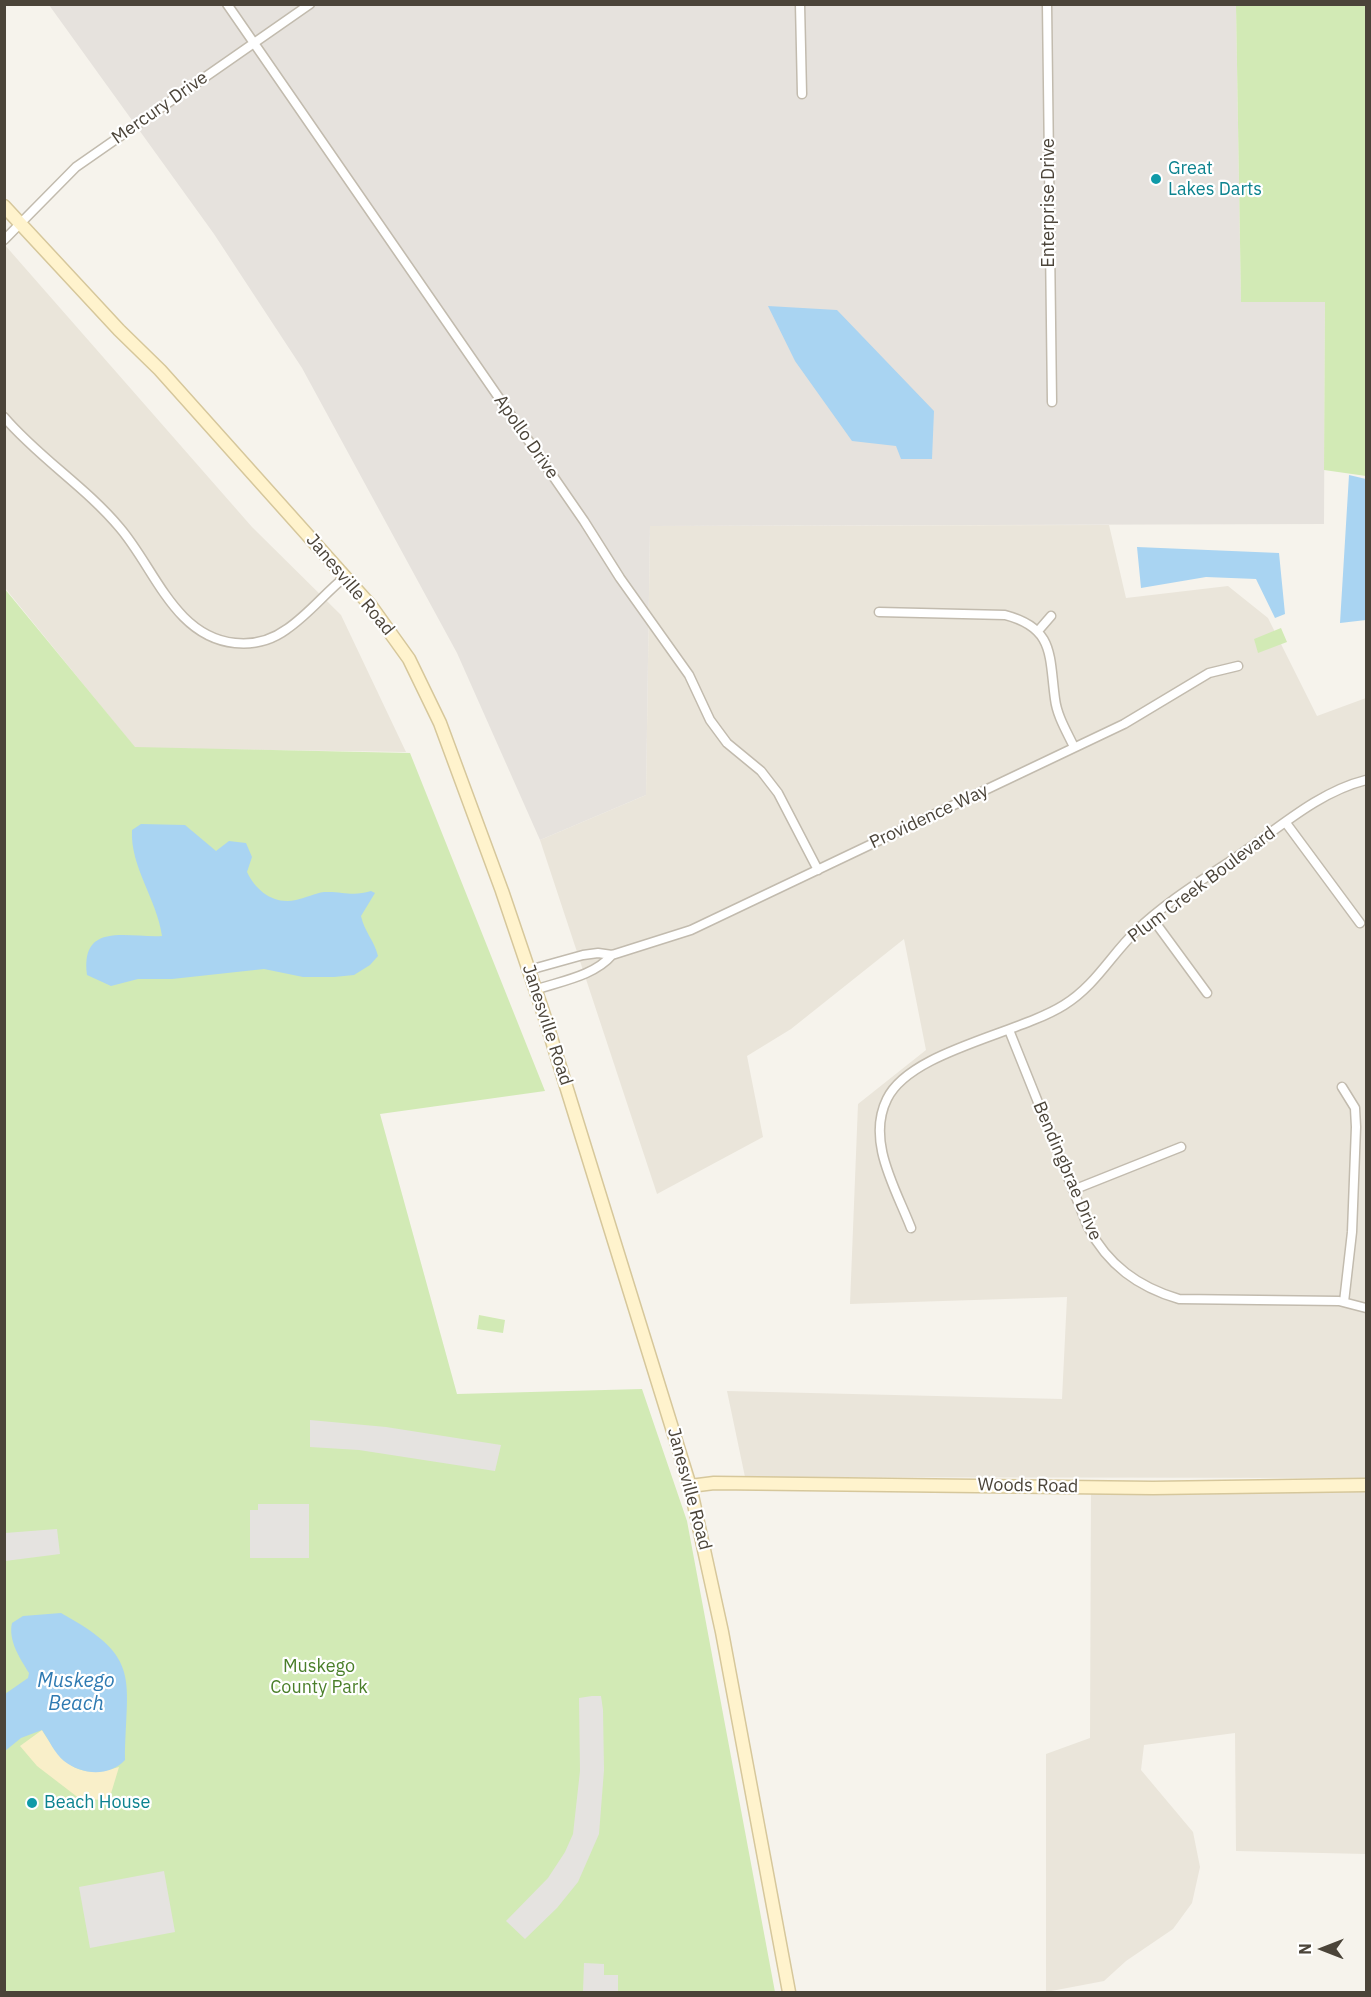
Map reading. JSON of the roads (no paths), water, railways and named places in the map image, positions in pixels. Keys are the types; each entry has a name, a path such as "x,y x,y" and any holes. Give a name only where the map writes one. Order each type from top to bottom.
{"main road":[{"name":"Janesville Road","path":"4,206 119,330 160,370 345,576 387,627 409,659 430,701 450,749 529,970 690,1486 722,1632 789,1992"},
{"name":"Woods Road","path":"690,1486 714,1483 1153,1488 1366,1485"}],"street":[{"name":"Apollo Drive","path":"227,4 584,521 620,578 689,675 710,720 728,743 760,771 778,793 818,870"},
{"name":"Mercury Drive","path":"4,240 22,225 76,167 310,4"},
{"path":"800,4 802,94"},
{"name":"Enterprise Drive","path":"1047,4 1052,402"},
{"path":"4,417 35,449 108,514 147,564 182,616 207,636 242,644 272,638 303,616 345,576"},
{"path":"879,612 1005,615 1027,623 1038,631 1050,653 1055,700 1074,747"},
{"path":"1038,631 1051,616"},
{"name":"Providence Way","path":"529,970 583,955 598,953 612,955 691,930 1145,713 1209,673 1238,666"},
{"name":"Plum Creek Boulevard","path":"911,1228 882,1151 880,1123 885,1103 897,1083 912,1070 1048,1014 1078,995 1102,972 1132,934 1152,918 1320,799 1366,780"},
{"path":"1286,822 1360,923"},
{"path":"1152,918 1207,993"},
{"name":"Providence Way","path":"535,990 592,970 604,964 612,955"},
{"name":"Bendingbrae Drive","path":"1009,1030 1088,1227 1103,1252 1137,1282 1159,1293 1190,1300 1344,1302 1366,1308"},
{"path":"1342,1087 1355,1108 1356,1126 1352,1232 1344,1302"},
{"path":"1073,1190 1180,1147"}],"water":[{"path":"768,306 837,310 934,411 932,459 901,459 896,446 852,441 795,361"},
{"path":"1349,475 1366,479 1366,620 1340,623"},
{"path":"1137,547 1279,553 1285,614 1275,618 1256,579 1206,577 1141,588"},
{"path":"141,824 185,825 216,851 229,841 246,843 252,857 247,872 261,891 273,898 288,901 324,892 353,894 371,891 375,893 361,916 378,956 370,965 354,975 334,977 303,977 264,969 172,979 138,979 111,986 87,975 87,958 91,946 99,939 121,935 162,936 155,909 135,857 132,830"},
{"name":"Muskego Beach","path":"61,1613 106,1643 118,1657 124,1672 127,1689 125,1760 111,1769 95,1772 71,1766 58,1755 42,1730 21,1738 5,1751 5,1694 28,1678 29,1673 13,1643 12,1623 23,1616"}],"place":[{"name":"Great Lakes Darts","path":"1156,179"},
{"name":"Beach House","path":"32,1803"}],"park label":[{"name":"Muskego County Park","path":"319,1677"}]}
